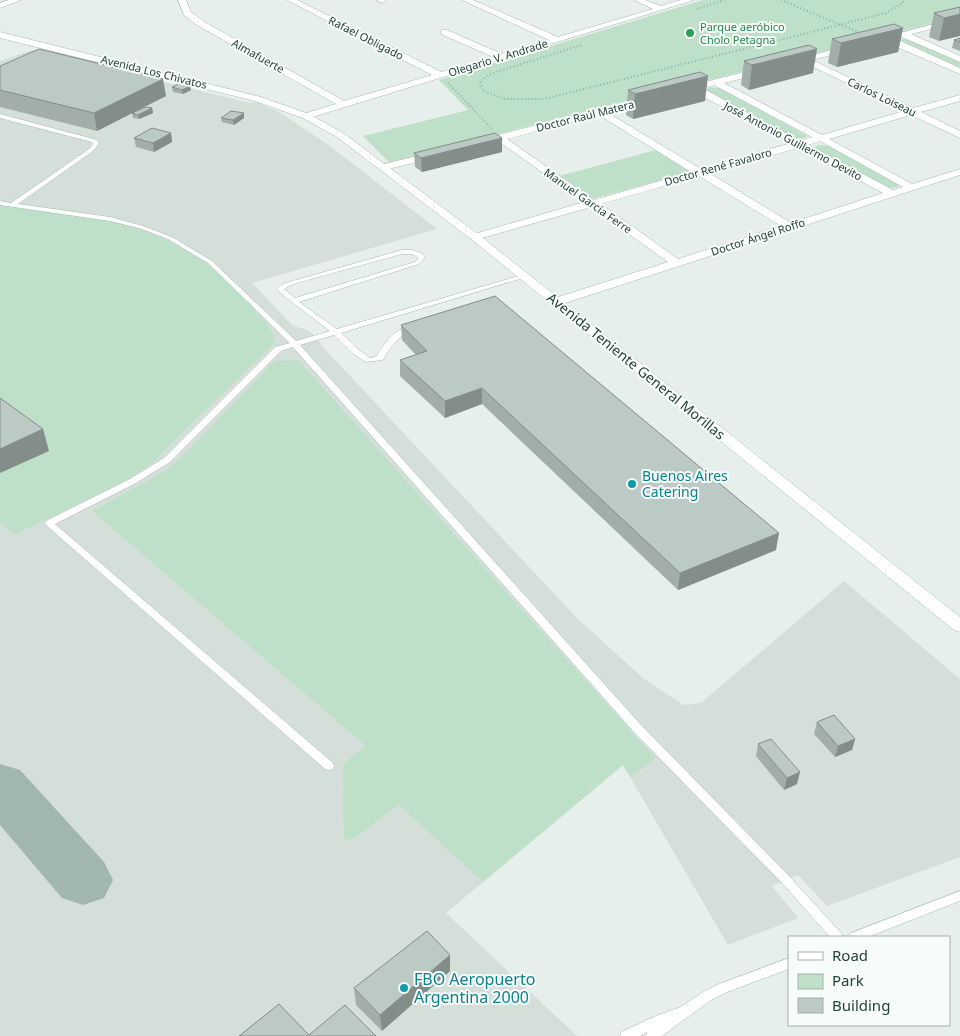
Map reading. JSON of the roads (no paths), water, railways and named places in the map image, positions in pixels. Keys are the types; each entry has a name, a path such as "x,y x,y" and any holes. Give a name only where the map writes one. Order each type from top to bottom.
{"street":[{"path":"0,6 17,0"},
{"name":"Almafuerte","path":"182,0 187,13 200,23 344,105"},
{"name":"Rafael Obligado","path":"290,0 441,76"},
{"path":"466,0 557,40"},
{"path":"638,0 661,9"},
{"name":"Olegario V. Andrade","path":"306,116 690,0"},
{"path":"786,64 960,19"},
{"path":"444,32 501,57"},
{"path":"903,34 960,59"},
{"name":"Avenida Los Chivatos","path":"0,35 249,96 306,116"},
{"path":"873,42 960,71"},
{"name":"Carlos Loiseau","path":"804,59 960,135"},
{"path":"675,93 769,69"},
{"name":"José Antonio Guillermo Devito","path":"715,82 912,188"},
{"name":"José Antonio Guillermo Devito","path":"694,88 893,194"},
{"name":"Doctor Raúl Matera","path":"472,145 656,98"},
{"name":"Doctor René Favaloro","path":"475,237 960,98"},
{"path":"600,112 790,227"},
{"name":"Avenida Teniente General Morillas","path":"306,116 340,135 475,237 960,626"},
{"name":"Manuel García Ferre","path":"500,138 676,263"},
{"path":"384,167 445,152"},
{"name":"Doctor Ángel Roffo","path":"556,302 960,172"}],"lane":[{"path":"0,116 94,141 96,144 91,150 13,204"},
{"path":"0,203 110,219 170,238 210,262 295,344 638,728 786,880 836,936"},
{"path":"294,301 418,263 422,258 421,255 413,252 402,252 282,286 280,289 282,292 294,301 337,333 356,352 369,360 380,358 389,341 399,333 415,326"},
{"path":"329,766 49,523 133,481 167,460 278,349 524,276"},
{"path":"858,936 960,896"},
{"path":"652,1036 707,996 788,962"},
{"path":"626,1036 662,1018 688,1011"}],"place":[{"name":"Parque aeróbico Cholo Petagna","path":"690,33"},
{"name":"Buenos Aires Catering","path":"632,484"},
{"name":"FBO Aeropuerto Argentina 2000","path":"404,988"}]}
